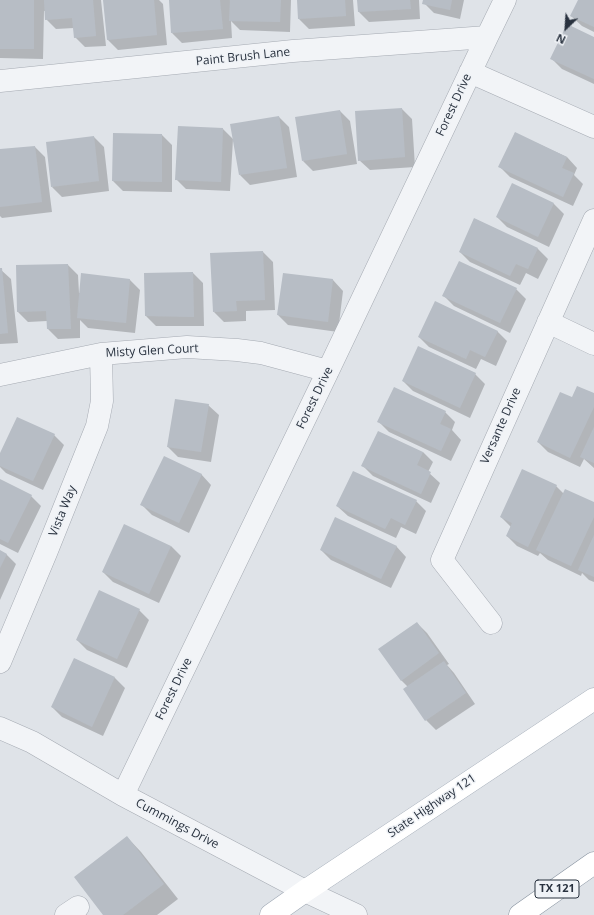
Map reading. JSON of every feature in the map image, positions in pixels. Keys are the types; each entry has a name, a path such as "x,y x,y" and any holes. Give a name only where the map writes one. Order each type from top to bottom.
{"main road":[{"name":"State Highway 121","path":"271,915 594,699"},
{"name":"TX 121","path":"520,915 594,863"}],"street":[{"name":"Forest Drive","path":"123,795 505,0"},
{"name":"Paint Brush Lane","path":"0,81 293,51 486,37"},
{"path":"470,72 594,127"},
{"name":"Versante Drive","path":"491,623 442,560 594,220"},
{"path":"548,322 594,344"},
{"name":"Misty Glen Court","path":"0,375 101,354 187,347 261,353 328,371"},
{"name":"Vista Way","path":"0,662 49,546 97,426 102,401 101,354"},
{"name":"Cummings Drive","path":"0,728 32,742 123,795 305,891 356,915"}],"building":[{"path":"0,0 34,0 34,49 0,49"},
{"path":"44,0 93,0 96,36 74,38 72,18 45,20"},
{"path":"103,0 154,0 157,35 107,40"},
{"path":"169,0 220,0 223,29 171,33"},
{"path":"230,0 281,0 280,22 229,21"},
{"path":"297,0 345,0 346,16 298,19"},
{"path":"357,0 410,0 411,9 358,12"},
{"path":"423,0 452,0 450,10 422,4"},
{"path":"578,0 594,0 594,27 570,16"},
{"path":"567,24 594,37 594,79 550,59"},
{"path":"402,108 405,157 358,161 355,111"},
{"path":"340,110 347,154 302,161 295,117"},
{"path":"279,116 287,168 239,175 230,124"},
{"path":"178,126 223,128 221,182 175,180"},
{"path":"515,132 567,157 562,168 574,173 563,197 498,167"},
{"path":"113,133 162,134 162,182 112,181"},
{"path":"94,136 99,181 51,187 46,142"},
{"path":"35,146 42,202 0,207 0,149"},
{"path":"512,183 554,203 538,237 496,217"},
{"path":"474,218 538,248 528,269 516,264 510,276 459,252"},
{"path":"263,251 265,300 236,301 237,311 213,312 210,253"},
{"path":"459,261 517,288 500,323 442,296"},
{"path":"68,264 71,329 47,329 46,311 17,312 16,265"},
{"path":"0,268 2,268 8,333 0,334"},
{"path":"193,272 194,317 145,316 144,273"},
{"path":"81,273 130,279 126,323 77,318"},
{"path":"283,273 333,279 328,322 277,315"},
{"path":"435,301 498,331 485,357 470,350 466,359 418,337"},
{"path":"418,346 476,373 460,408 402,381"},
{"path":"577,386 594,393 594,407 570,458 537,442 560,392 572,397"},
{"path":"394,387 446,411 440,424 451,429 441,451 377,422"},
{"path":"175,399 209,404 201,452 167,447"},
{"path":"17,417 55,434 33,481 0,466 0,453"},
{"path":"594,427 594,463 580,457"},
{"path":"378,431 423,452 417,465 431,472 421,494 361,466"},
{"path":"164,456 202,474 179,523 140,505"},
{"path":"522,469 557,485 528,547 506,536 512,523 500,517"},
{"path":"353,471 417,500 405,525 391,518 385,529 336,506"},
{"path":"0,479 32,495 8,543 0,539"},
{"path":"565,489 594,502 594,517 571,566 536,550"},
{"path":"335,517 397,546 381,579 320,550"},
{"path":"124,524 171,546 149,594 102,572"},
{"path":"594,535 594,577 578,570"},
{"path":"0,550 7,554 0,568"},
{"path":"99,590 140,609 117,659 76,640"},
{"path":"417,622 439,653 401,681 378,649"},
{"path":"74,658 115,677 92,727 51,707"},
{"path":"444,661 466,693 425,721 403,689"},
{"path":"127,836 164,884 123,915 103,915 74,877"}]}
